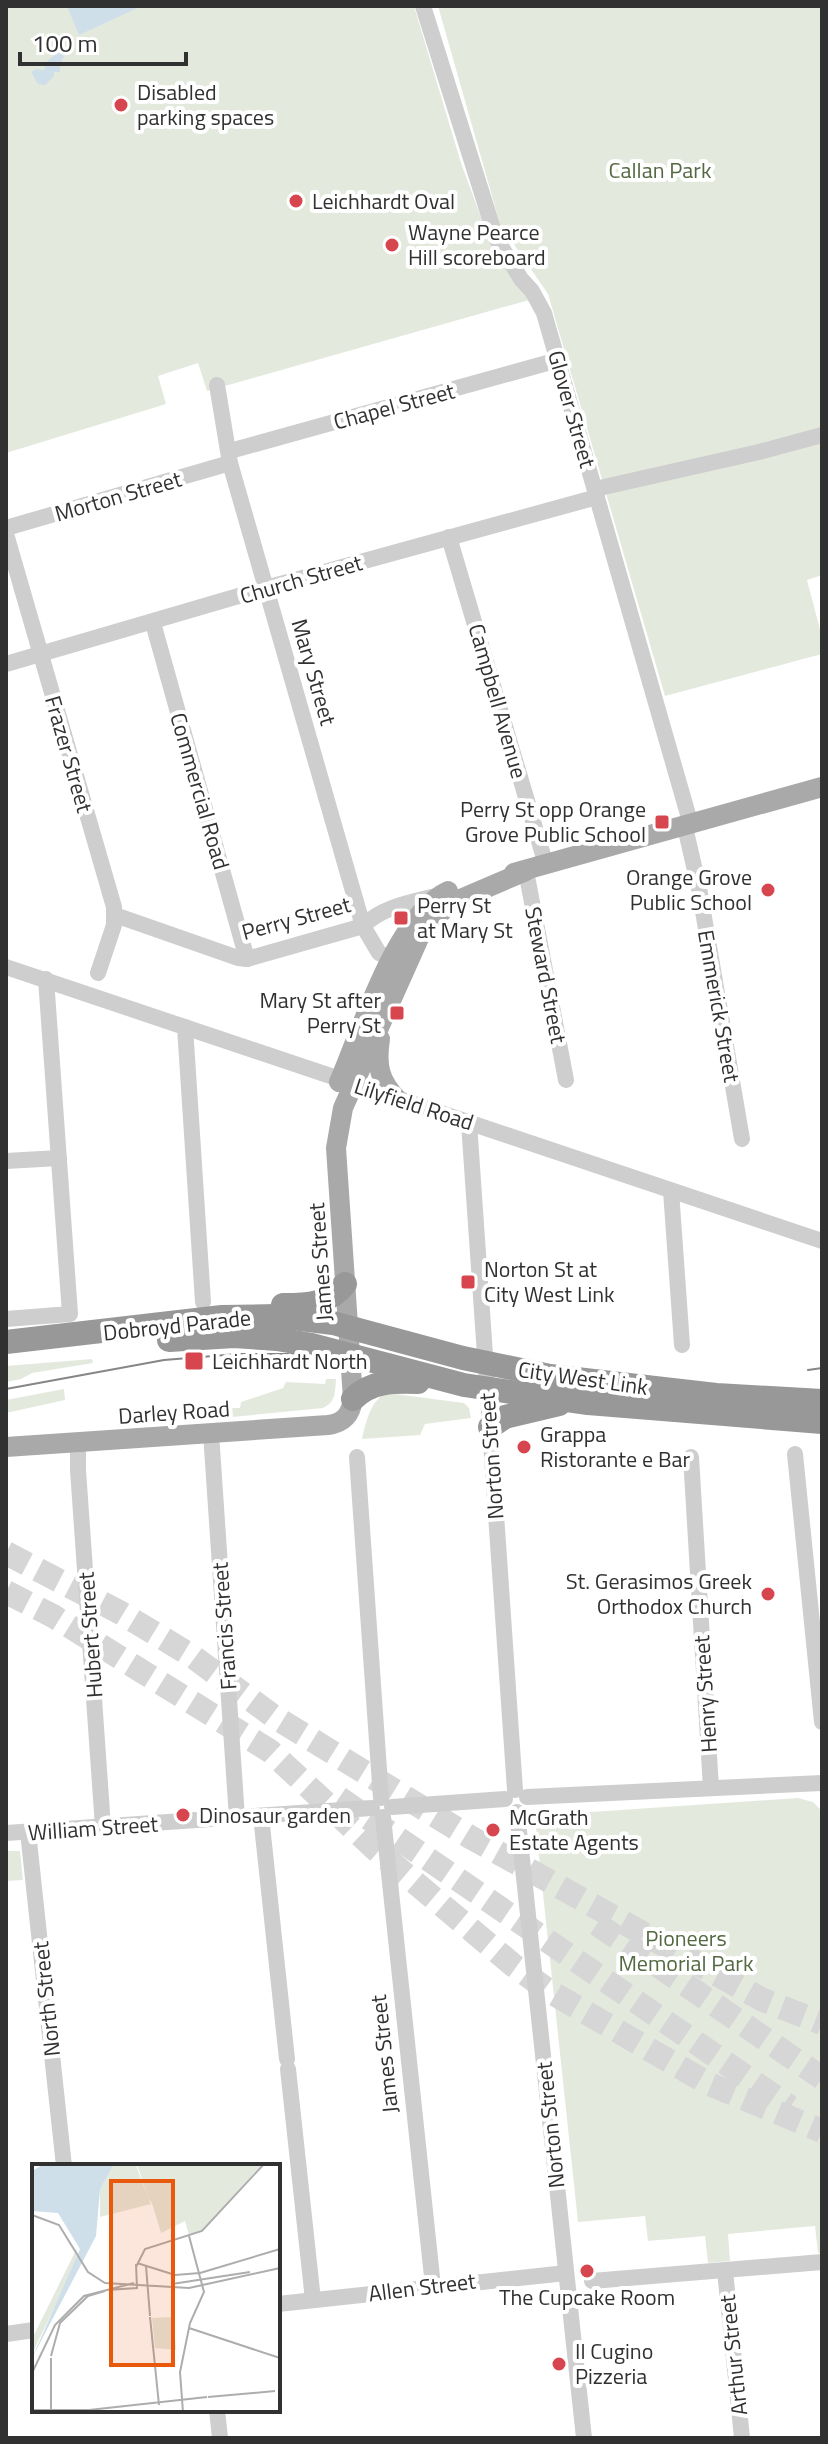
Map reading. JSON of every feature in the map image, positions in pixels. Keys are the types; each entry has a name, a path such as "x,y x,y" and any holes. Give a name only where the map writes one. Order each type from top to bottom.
{"highway":[{"path":"251,1317 274,1305 323,1301 334,1296 345,1284"},
{"name":"Dobroyd Parade","path":"6,1342 222,1317 306,1319 348,1327"},
{"name":"City West Link","path":"348,1327 485,1363 587,1381 716,1395 822,1401"},
{"name":"Dobroyd Parade","path":"6,1355 234,1336 277,1339 350,1355"},
{"name":"City West Link","path":"350,1355 486,1388 570,1401 822,1422"},
{"path":"349,1409 365,1389 379,1383 423,1382 435,1377"},
{"path":"490,1427 505,1417 570,1401"}],"main road":[{"name":"Perry Street","path":"399,963 414,920 442,894 484,879 536,868 822,787"},
{"name":"Perry Street","path":"399,963 443,910 469,894 536,868"},
{"path":"398,1100 382,1082 377,1061 383,1023 399,963"},
{"path":"346,1082 399,963"},
{"path":"346,1082 383,1023"},
{"name":"James Street","path":"346,1082 330,1104 329,1118 336,1148 350,1355 349,1409"},
{"name":"Darley Road","path":"6,1447 328,1425 349,1409"}],"street":[{"name":"Glover Street","path":"423,6 496,238 538,300 558,360 688,826"},
{"name":"Chapel Street","path":"230,457 558,360"},
{"name":"Mary Street","path":"217,385 230,457 363,926 379,953 399,963"},
{"name":"Church Street","path":"6,664 596,493 822,435"},
{"name":"Morton Street","path":"6,531 230,457"},
{"name":"Frazer Street","path":"6,531 115,920"},
{"name":"Campbell Avenue","path":"449,537 536,868"},
{"name":"Commercial Road","path":"153,623 247,959"},
{"name":"Emmerick Street","path":"688,826 742,1139"},
{"name":"Steward Street","path":"536,868 566,1080"},
{"name":"Perry Street","path":"115,920 247,959 363,926 372,916 396,906 442,894"},
{"path":"98,973 115,920"},
{"name":"Lilyfield Road","path":"6,967 822,1241"},
{"path":"6,1319 70,1314 46,979"},
{"path":"185,1027 203,1302"},
{"name":"Norton Street","path":"469,1123 516,1800 584,2438"},
{"path":"6,1161 59,1158"},
{"path":"671,1191 682,1345"},
{"name":"Francis Street","path":"211,1433 237,1818"},
{"name":"Hubert Street","path":"78,1442 103,1827"},
{"path":"795,1454 822,1722"},
{"name":"James Street","path":"357,1457 382,1807 433,2286"},
{"name":"Henry Street","path":"691,1457 711,1788"},
{"name":"William Street","path":"6,1833 382,1807 822,1783"},
{"path":"261,1816 313,2300"},
{"name":"North Street","path":"28,1832 64,2164"},
{"path":"592,2281 822,2262"},
{"name":"Arthur Street","path":"725,2271 742,2438"},
{"name":"Allen Street","path":"280,2304 566,2273"},
{"path":"6,2334 32,2330"},
{"path":"217,2412 220,2438"}],"green space":[{"path":"6,6 414,6 461,163 489,239 529,300 207,391 198,363 158,376 166,404 6,453"},
{"name":"Callan Park","path":"438,6 822,6 822,575 807,580 822,637 822,654 665,696 548,294 500,224"},
{"path":"92,1359 93,1363 32,1373 6,1382 6,1366"},
{"path":"326,1379 336,1379 333,1400 323,1408 232,1417 232,1408 240,1408 241,1402 283,1388 286,1382 325,1384"},
{"path":"64,1389 65,1400 6,1413 6,1400"},
{"path":"387,1393 464,1403 469,1408 471,1418 425,1424 420,1435 362,1439 373,1406"},
{"name":"Pioneers Memorial Park","path":"798,1798 813,1802 822,1811 822,2253 818,2253 815,2226 728,2234 730,2261 708,2263 705,2236 648,2241 645,2216 578,2222 536,1828 547,1815"},
{"path":"6,1851 20,1851 23,1880 6,1881"}],"shaded area":[{"path":"67,6 142,6 79,35"},
{"path":"58,52 64,56 60,72 54,72 45,85 38,84 31,72 45,70 44,64"}],"tunnel":[{"path":"6,1553 121,1613 192,1656 273,1716 470,1837 763,2000 822,2023"},
{"path":"6,1592 53,1616 270,1751 374,1848 513,1965 549,1991 707,2083 822,2131"},
{"path":"339,1798 790,2107"},
{"path":"597,1924 822,2078"}],"tram line":[{"path":"6,1389 164,1360 238,1354 308,1354"},
{"path":"808,1370 822,1368"}],"place":[{"name":"Disabled parking spaces","path":"121,105"},
{"name":"Leichhardt Oval","path":"296,201"},
{"name":"Wayne Pearce Hill scoreboard","path":"392,245"},
{"name":"Perry St opp Orange Grove Public School","path":"662,822"},
{"name":"Orange Grove Public School","path":"768,890"},
{"name":"Perry St at Mary St","path":"401,918"},
{"name":"Mary St after Perry St","path":"397,1013"},
{"name":"Norton St at City West Link","path":"468,1282"},
{"name":"Leichhardt North","path":"194,1361"},
{"name":"Grappa Ristorante e Bar","path":"524,1447"},
{"name":"St. Gerasimos Greek Orthodox Church","path":"768,1594"},
{"name":"Dinosaur garden","path":"183,1815"},
{"name":"McGrath Estate Agents","path":"493,1830"},
{"name":"The Cupcake Room","path":"587,2271"},
{"name":"Il Cugino Pizzeria","path":"559,2364"}]}
